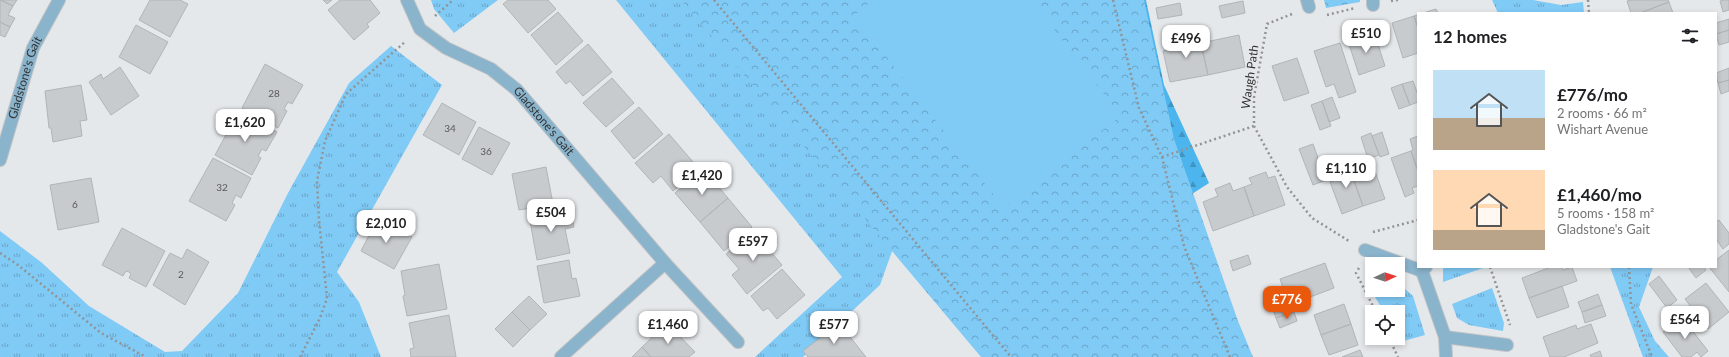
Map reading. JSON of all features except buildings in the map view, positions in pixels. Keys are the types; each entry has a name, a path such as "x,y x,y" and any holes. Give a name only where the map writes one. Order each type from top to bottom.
{"street":[{"name":"Gladstone's Gait","path":"0,160 33,48 59,0"},
{"name":"Gladstone's Gait","path":"407,0 420,29 446,48 491,69 517,90 665,263 738,342"},
{"path":"1365,250 1417,267"},
{"path":"561,357 665,263"},
{"path":"1424,269 1445,338 1446,357"},
{"path":"1445,338 1507,345"}],"path":[{"path":"1113,0 1139,108 1162,157 1184,246 1230,357"},
{"path":"1588,0 1589,12"},
{"path":"714,1 1011,357"},
{"name":"Waugh Path","path":"1308,3 1267,24 1254,97 1254,126 1287,186 1312,218 1365,250"},
{"path":"300,357 320,318 327,298 319,220 317,181 325,142 346,94 420,29"},
{"path":"1162,157 1254,126"},
{"path":"0,254 18,264 101,333 146,357"},
{"path":"1490,268 1510,325 1507,345"},
{"path":"1630,268 1632,304 1652,357"},
{"path":"1392,345 1398,357"}],"green space":[{"path":"431,0 498,0 454,33 434,9"},
{"path":"616,0 685,0 895,243 880,285 803,357 755,357 842,277"},
{"path":"681,0 1144,0 1174,139 1238,321 1253,357 981,357"},
{"path":"873,0 1031,0 1121,116 1003,207 854,15"},
{"path":"1112,0 1146,0 1164,85 1209,183 1175,205"},
{"path":"1324,0 1360,0 1360,2 1326,8"},
{"path":"1492,0 1533,0 1561,5 1583,2 1584,12 1498,12"},
{"path":"391,46 442,85 337,272 359,302 381,357 0,357 0,231 41,262 89,306 165,352 182,351 238,293 288,193 349,83"},
{"path":"1444,268 1483,268 1443,282"},
{"path":"1610,268 1653,268 1639,307 1655,341 1669,357 1643,357"},
{"path":"1492,288 1504,323 1503,331 1469,325 1457,318 1452,304"},
{"path":"1405,289 1413,296 1425,335 1405,341 1405,305 1380,305 1375,297 1405,297"}]}
